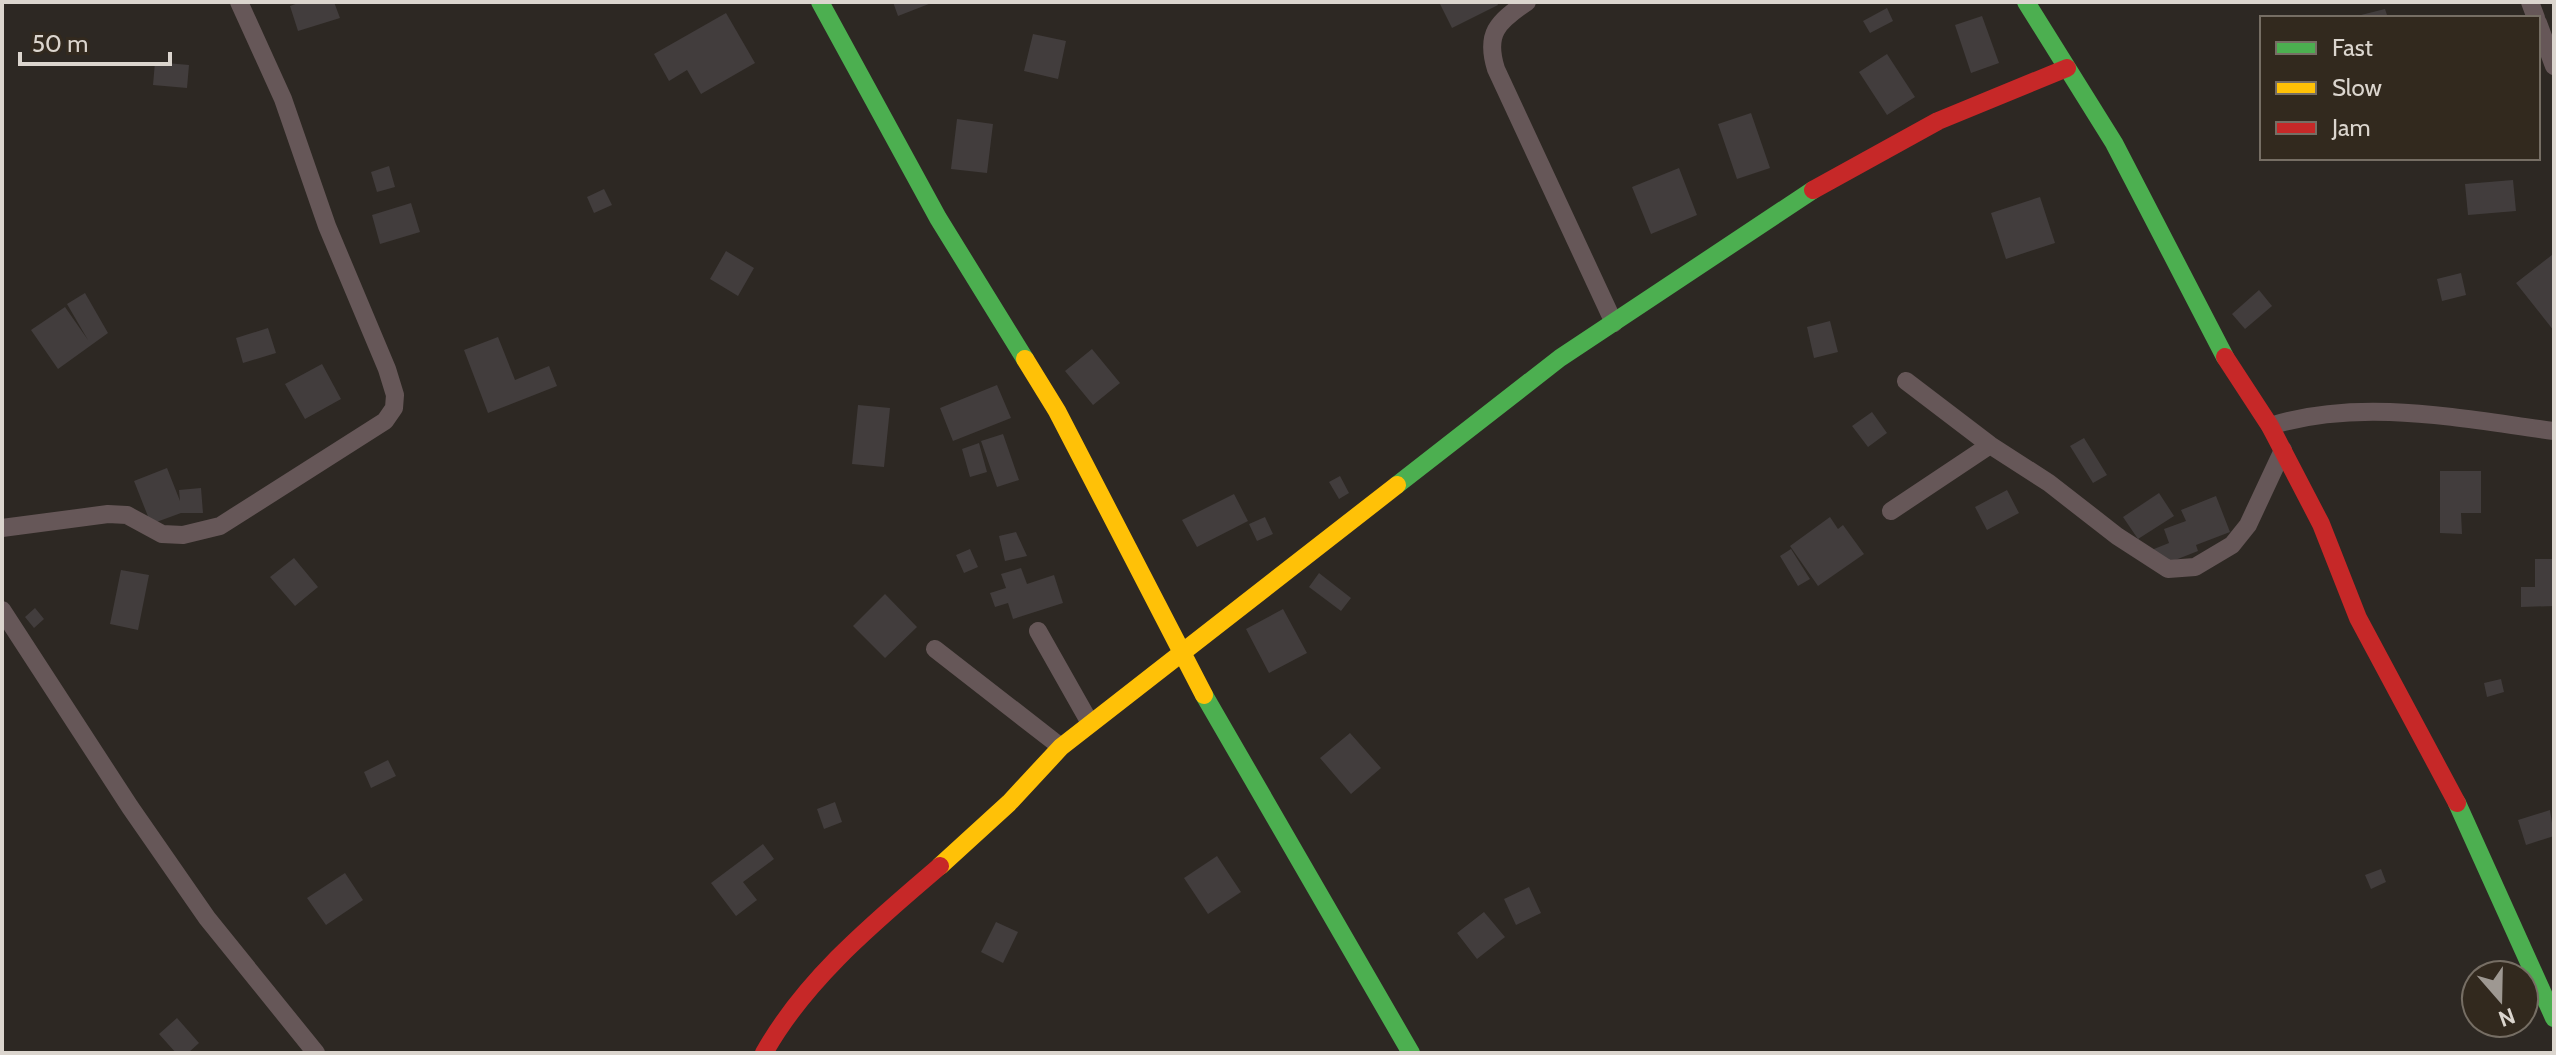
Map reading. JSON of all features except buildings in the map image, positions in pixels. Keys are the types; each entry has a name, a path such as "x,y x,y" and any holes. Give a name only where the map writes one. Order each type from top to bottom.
{"street":[{"path":"2,528 108,514 127,515 162,534 183,535 220,526 385,421 394,408 395,395 387,369 327,226 283,99 239,2"},
{"path":"820,2 938,218 1057,411 1225,736 1273,811 1411,1053"},
{"path":"1527,2 1497,26 1489,46 1496,69 1614,323"},
{"path":"2026,2 2114,143 2237,379 2283,450 2321,524 2358,618 2471,830 2554,1018"},
{"path":"2540,28 2554,66"},
{"path":"764,1053 785,1017 866,929 987,820 1019,796 1061,747 1513,392 1835,175 1938,121 2067,68"},
{"path":"1906,381 1990,445 2049,483 2153,563 2168,569 2185,570 2232,545 2248,525 2283,450"},
{"path":"2270,426 2294,418 2367,412 2408,413 2554,431"},
{"path":"1891,511 1990,445"},
{"path":"2,610 130,807 207,918 316,1053"},
{"path":"1038,631 1090,723"},
{"path":"935,649 1061,747"}],"traffic: fast":[{"path":"820,2 938,218 1025,359"},
{"path":"2026,2 2114,143 2225,357"},
{"path":"1397,485 1560,358 1813,190"},
{"path":"1204,695 1411,1053"},
{"path":"2457,803 2554,1018"}],"traffic: slow":[{"path":"1025,359 1057,411 1204,695"},
{"path":"940,866 1009,803 1061,747 1397,485"}],"traffic: jam":[{"path":"1813,190 1938,121 2067,68"},
{"path":"2225,357 2270,426 2321,524 2358,618 2457,803"},
{"path":"764,1053 821,975 940,866"}]}
